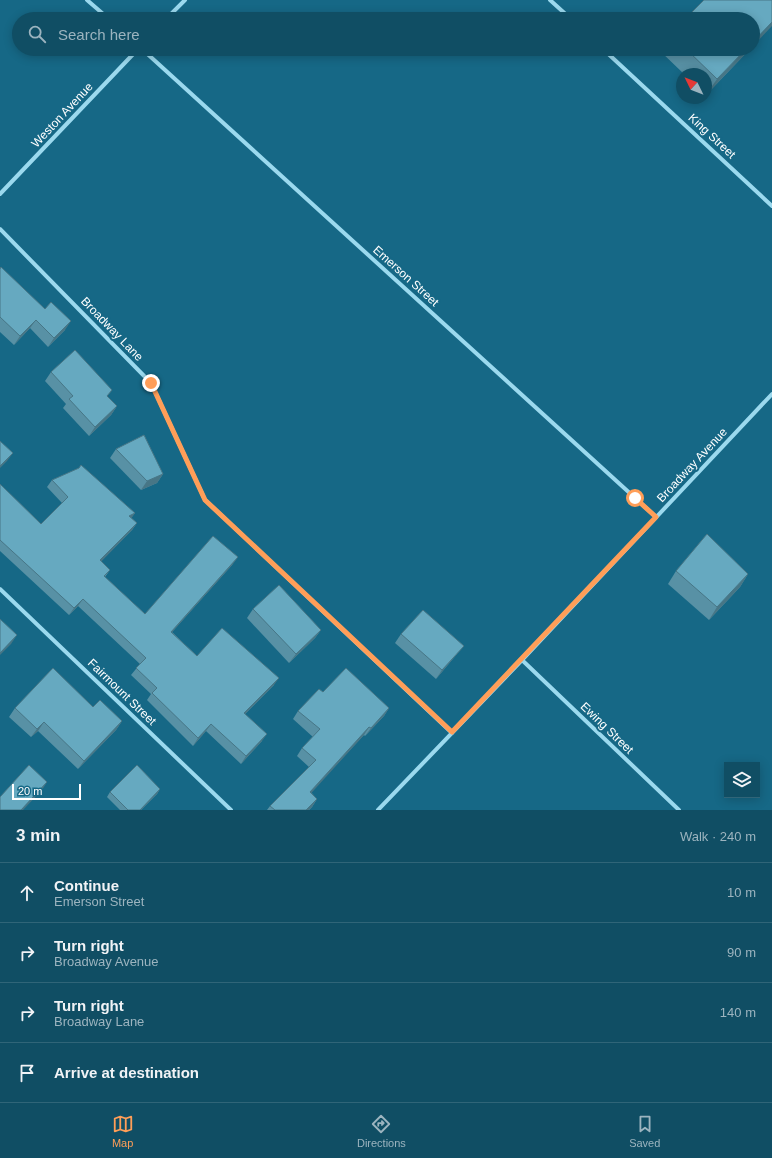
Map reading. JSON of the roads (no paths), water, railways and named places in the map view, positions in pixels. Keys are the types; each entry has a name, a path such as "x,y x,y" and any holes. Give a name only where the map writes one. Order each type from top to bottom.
{"street":[{"path":"88,0 101,12"},
{"path":"173,12 185,0"},
{"path":"550,0 563,12"},
{"name":"Weston Avenue","path":"0,194 131,56"},
{"name":"Emerson Street","path":"150,56 656,517"},
{"name":"King Street","path":"611,56 772,206"},
{"name":"Broadway Lane","path":"0,229 151,383 205,500 452,732"},
{"name":"Broadway Avenue","path":"378,810 522,660 772,394"},
{"name":"Fairmount Street","path":"0,589 231,810"},
{"name":"Ewing Street","path":"522,660 679,810"}]}
